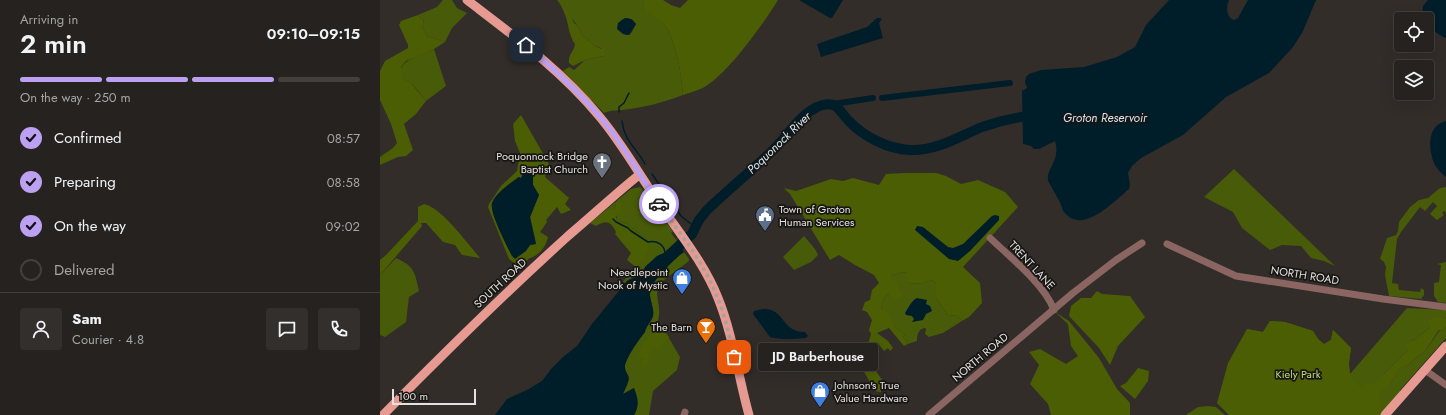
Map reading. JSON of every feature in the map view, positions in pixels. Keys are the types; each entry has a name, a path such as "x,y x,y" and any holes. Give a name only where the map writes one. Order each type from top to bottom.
{"main road":[{"path":"467,0 516,36 567,81 605,123 682,236 712,285 721,307 749,415"},
{"name":"SOUTH ROAD","path":"383,415 468,330 523,278 596,212 640,175"},
{"path":"1385,415 1446,346"}],"street":[{"name":"TRENT LANE","path":"990,238 1016,262 1043,292 1050,300 1054,310"},
{"name":"NORTH ROAD","path":"929,415 1100,272 1142,243"},
{"name":"NORTH ROAD","path":"1166,244 1236,276 1383,299 1446,307"},
{"path":"1424,370 1446,385"}],"green space":[{"path":"443,0 452,0 457,8 467,13 452,28 445,42 427,36 422,27 424,21 418,15 437,7"},
{"path":"557,0 643,0 647,11 663,22 670,34 678,60 683,95 645,106 604,113 563,71 569,67 574,70 585,60 604,56 601,48 595,46 582,35 577,25","holes":["627,18 633,20 636,24 632,32 629,35 625,35 621,20"]},
{"path":"643,0 663,0 680,8 688,0 778,0 755,34 725,70 706,86 683,95 678,60 670,34 661,21 647,11"},
{"path":"559,2 577,25 582,35 595,46 604,50 606,55 585,60 573,66 569,63 569,57 575,44 570,35 566,17"},
{"path":"418,15 424,21 422,27 427,36 445,42 434,49 406,61 401,67 401,73 404,79 411,83 426,101 416,114 404,124 413,150 406,156 398,157 380,165 380,157 393,148 397,143 391,124 380,100 380,71 385,61 408,48 399,25 401,21"},
{"path":"434,49 446,86 426,101 412,84 404,79 401,73 401,68 410,60"},
{"path":"521,115 549,164 545,177 569,198 565,204 571,210 561,214 557,207 546,220 547,222 540,232 548,237 545,245 535,256 528,259 522,269 509,259 488,207 501,186 517,171 520,153 515,141 513,124","holes":["533,175 533,185 539,195 530,217 536,244 530,245 512,256 496,221 492,203 500,192 518,177 521,178"]},
{"path":"1234,169 1335,266 1324,261 1311,258 1301,246 1282,245 1270,250 1242,228 1233,212 1204,197"},
{"path":"936,173 946,176 961,184 978,180 1005,192 1018,207 963,267 980,283 982,303 969,317 962,321 958,316 948,315 936,298 936,283 932,280 923,283 909,284 907,282 907,273 902,272 891,276 891,279 896,282 903,296 893,301 890,293 884,298 881,308 890,316 895,327 905,335 903,337 908,344 904,346 889,328 877,333 888,341 893,348 890,351 888,348 884,351 877,342 872,352 875,358 876,371 882,380 881,392 875,391 855,356 859,350 866,351 871,334 869,330 872,320 867,312 862,310 865,302 870,300 872,290 879,283 874,275 839,255 830,260 790,194 784,188 796,191 831,179 843,181 853,178 879,185 886,174"},
{"path":"640,187 648,195 673,232 671,233 677,241 675,247 659,255 646,266 639,276 629,279 623,285 623,282 635,266 637,268 642,236 627,224 617,220 616,203 615,208 590,223 631,189"},
{"path":"1446,187 1446,213 1444,211 1442,213 1444,215 1437,220 1430,214 1437,206 1433,202 1425,211 1420,207 1397,239 1392,283 1398,284 1399,290 1420,292 1421,288 1424,290 1424,295 1421,299 1389,296 1385,275 1386,267 1384,262 1380,259 1387,238 1396,235 1399,222 1410,207 1419,200 1428,198 1440,188"},
{"path":"616,203 620,203 621,209 616,217 617,220 627,224 648,239 648,251 637,268 627,260 631,253 615,234 616,232 610,224 606,222 596,226 590,223 607,210 615,208"},
{"path":"424,204 439,212 480,258 462,255 455,245 443,242 426,223 421,223 422,226 380,275 380,260 418,221 418,207"},
{"path":"804,236 818,255 811,262 794,270 783,257"},
{"path":"684,252 689,261 660,283 657,292 659,313 656,328 666,333 680,357 677,370 653,391 649,415 634,415 637,409 637,402 634,388 623,394 629,378 625,369 625,364 653,316 650,294 651,287 664,270"},
{"path":"396,258 407,264 413,270 419,291 409,297 406,322 385,337 380,335 380,275"},
{"path":"1446,262 1446,303 1438,302 1434,296 1434,283 1439,282 1441,265 1437,264"},
{"path":"902,272 907,273 907,282 909,284 923,283 932,280 936,283 936,298 948,315 958,316 962,321 943,333 929,337 925,334 925,328 918,333 917,341 908,344 903,337 905,335 895,327 881,308 884,298 890,293 891,276"},
{"path":"1097,291 1102,294 1130,296 1145,317 1118,346 1110,365 1099,348 1069,316 1071,306 1081,298 1091,298"},
{"name":"Kiely Park","path":"1407,308 1446,310 1446,319 1443,317 1416,339 1411,341 1408,350 1383,375 1391,383 1400,367 1408,365 1425,351 1440,330 1444,331 1446,327 1446,338 1400,390 1402,393 1383,415 1267,415 1247,329 1263,332 1270,321 1285,322 1313,331 1318,339 1324,344 1331,340 1333,330 1351,348 1349,363 1350,374"},
{"path":"1055,312 1069,321 1099,358 1117,389 1130,403 1130,415 1051,415 1048,404 1030,384 1039,365 1029,352 1040,349 1066,364 1078,356 1071,346 1068,324"},
{"name":"Kiely Park","path":"1434,316 1443,317 1446,319 1446,327 1444,331 1439,330 1425,351 1408,365 1400,368 1391,383 1378,394 1382,410 1378,415 1229,415 1217,403 1228,363 1247,329 1263,332 1270,321 1285,322 1313,331 1318,339 1324,344 1331,340 1333,330 1351,348 1349,360 1350,374 1361,388 1366,384 1374,384 1408,350 1406,345 1430,327 1428,321"},
{"path":"656,328 666,333 669,337 657,350 652,349 647,366 644,367 641,362 645,359 637,356 645,340"},
{"path":"1138,368 1149,371 1148,381 1135,399 1120,386 1126,383"},
{"path":"1198,407 1216,407 1225,415 1186,415"}],"water":[{"path":"799,0 843,0 832,18 830,18"},
{"name":"Groton Reservoir","path":"1169,0 1229,0 1227,12 1229,17 1234,20 1238,18 1248,0 1316,0 1303,31 1293,47 1269,73 1226,97 1183,135 1141,158 1132,166 1128,173 1130,185 1129,189 1111,205 1088,219 1080,220 1072,218 1063,211 1048,181 1049,172 1056,154 1055,141 1039,149 1034,149 1031,146 1023,144 1022,91 1027,88 1025,82 1026,77 1029,74 1041,70 1084,67 1117,57 1135,47 1146,25"},
{"path":"1428,0 1446,0 1446,38 1434,31 1434,12 1422,12 1423,6"},
{"path":"625,18 631,19 636,24 629,35 623,34 617,29 618,23"},
{"path":"877,18 882,19 879,23 883,38 821,57 817,44 867,27"},
{"path":"1446,121 1446,177 1435,165 1430,145 1432,132 1435,127"},
{"path":"526,167 530,168 533,175 533,185 539,195 530,217 536,244 530,245 526,251 515,259 512,256 493,214 492,203 504,188 519,177 521,178"},
{"path":"992,216 999,216 999,220 970,251 958,261 949,259 915,230 917,226 923,227 948,247 953,248 963,244"},
{"path":"677,241 684,252 664,270 651,287 650,294 653,316 625,364 628,380 623,394 634,388 638,402 634,415 495,415 507,399 542,381 563,357 577,346 592,324 627,281 639,276 646,266 657,256 675,247"},
{"path":"917,298 927,300 926,304 930,306 932,311 926,314 923,320 912,322 914,319 912,316 906,315 905,313 912,302"},
{"path":"763,309 775,312 791,328 797,331 805,332 808,336 806,338 792,339 770,337 753,314 754,311"}],"waterway":[{"path":"882,98 1010,83"},
{"path":"619,112 619,107 624,103 629,93"},
{"path":"833,104 873,98"},
{"name":"Poquonock River","path":"670,254 692,234 699,220 707,210 772,151 798,121 817,107 827,104 835,105 855,127 869,137 885,145 910,150 920,150 938,146 988,125 1035,115"},
{"path":"622,121 625,134 645,164"},
{"path":"652,174 681,216 696,228"},
{"path":"613,219 648,242 660,244 664,248 665,254"}],"way so far":[{"path":"659,204 692,251 712,285 724,315 734,357"}],"place":[{"name":"Poquonnock Bridge Baptist Church","path":"602,179"},
{"name":"Town of Groton Human Services","path":"765,232"},
{"name":"Needlepoint Nook of Mystic","path":"682,295"},
{"name":"The Barn","path":"706,344"},
{"name":"JD Barberhouse","path":"734,357"},
{"name":"Johnson's True Value Hardware","path":"820,408"}],"route":[{"path":"526,45 567,81 599,116 613,134 659,204"}]}
